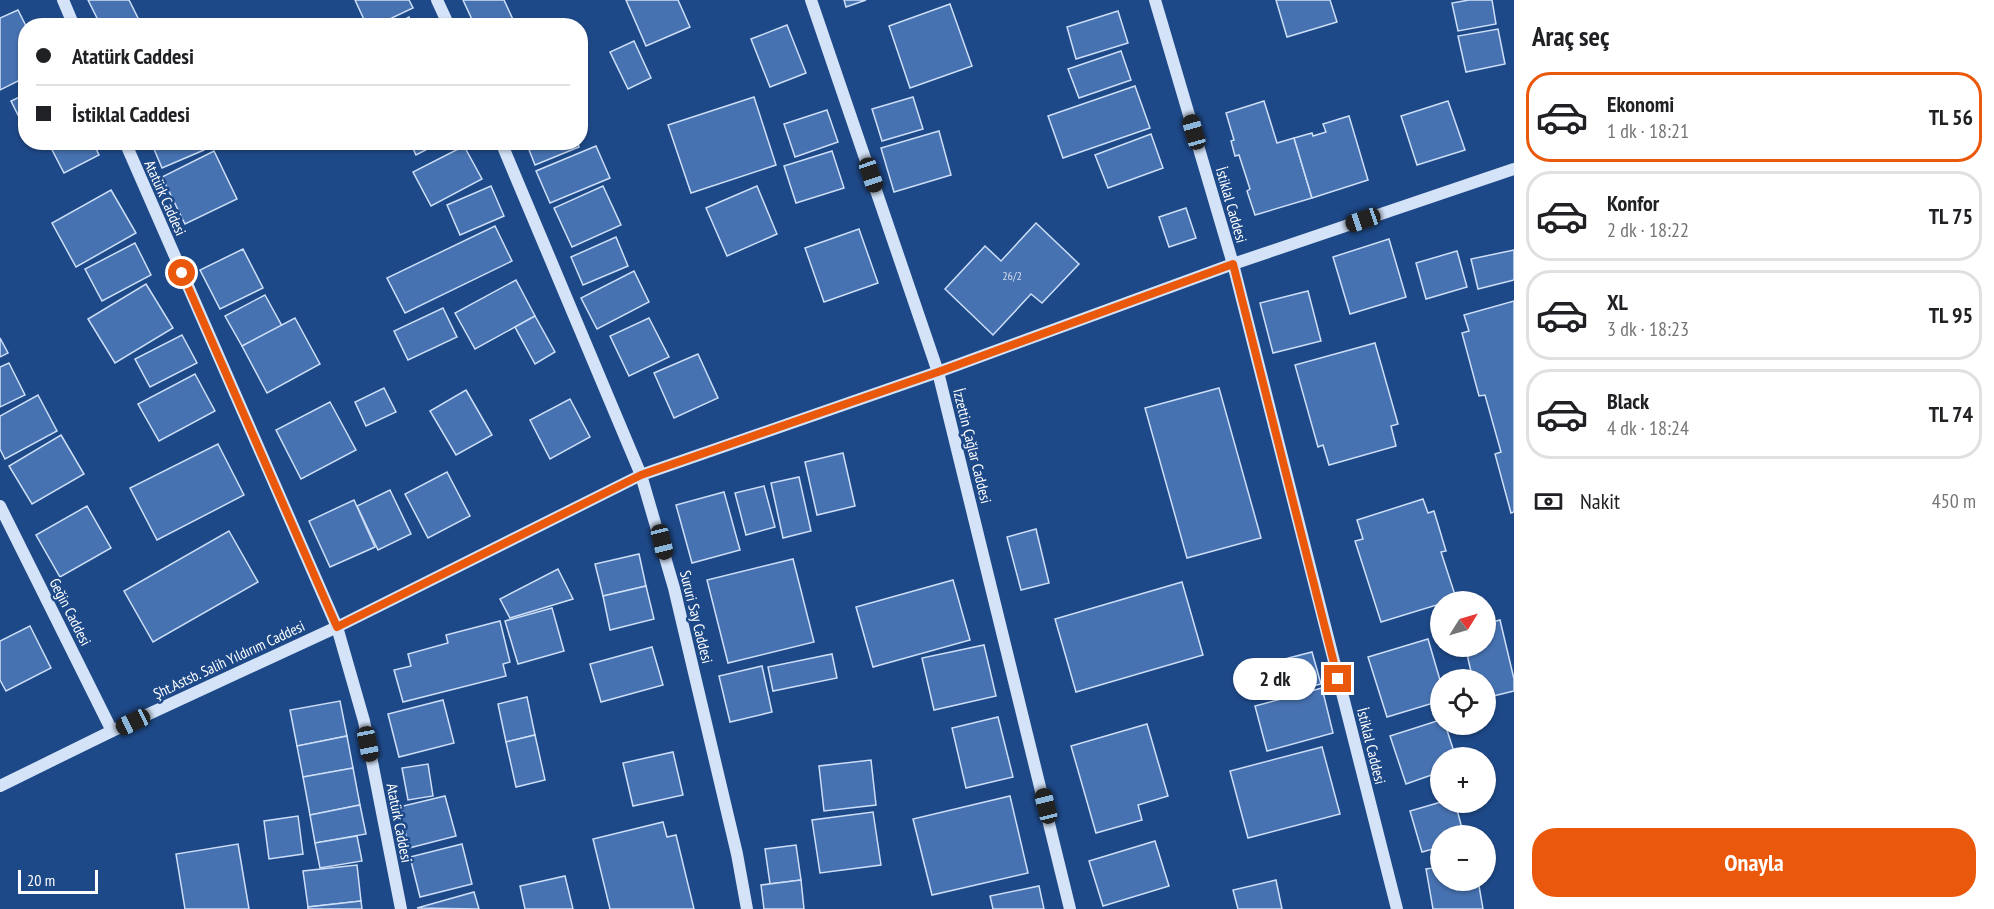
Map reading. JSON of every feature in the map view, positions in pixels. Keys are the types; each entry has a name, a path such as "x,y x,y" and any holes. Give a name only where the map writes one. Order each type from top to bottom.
{"street":[{"path":"63,0 71,18"},
{"path":"437,0 445,18"},
{"name":"İzzettin Çağlar Caddesi","path":"811,0 938,372 1070,909"},
{"name":"İstiklal Caddesi","path":"1155,0 1233,264 1397,909"},
{"name":"Atatürk Caddesi","path":"128,150 337,627 364,721 401,909"},
{"name":"Sururi Say Caddesi","path":"504,150 641,475 662,542 682,621 735,843 747,909"},
{"name":"Şht.Astsb. Salih Yıldırım Caddesi","path":"0,786 112,731 337,627 641,475 938,372 1233,264 1514,169"},
{"name":"Geğin Caddesi","path":"0,506 112,731"}],"building":[{"path":"88,0 129,0 138,18 97,18"},
{"path":"355,0 409,0 413,8 392,18 363,18"},
{"path":"463,0 504,0 512,18 471,18"},
{"path":"626,0 678,0 690,27 646,46"},
{"path":"844,0 866,0 846,7"},
{"path":"1276,0 1330,0 1337,22 1287,37"},
{"path":"1492,0 1496,24 1458,31 1452,3"},
{"path":"950,4 972,66 910,88 889,26"},
{"path":"18,10 22,18 18,18 18,81 0,90 0,18"},
{"path":"1118,11 1128,43 1076,59 1067,27"},
{"path":"787,25 806,73 770,87 751,39"},
{"path":"1498,29 1505,64 1466,72 1458,36"},
{"path":"634,41 651,78 628,89 610,52"},
{"path":"1121,51 1131,80 1079,98 1068,69"},
{"path":"1135,86 1150,128 1063,158 1048,116"},
{"path":"754,97 776,165 691,193 668,125"},
{"path":"913,97 923,129 882,141 872,109"},
{"path":"18,98 18,115 11,101"},
{"path":"1264,101 1277,143 1294,138 1312,198 1255,215 1247,191 1250,189 1239,155 1235,156 1231,141 1234,140 1226,113"},
{"path":"1448,101 1465,150 1417,165 1401,116"},
{"path":"827,110 838,142 795,157 784,124"},
{"path":"1349,116 1368,180 1312,198 1294,138 1326,132 1323,124"},
{"path":"939,131 951,175 894,192 881,148"},
{"path":"1151,134 1163,168 1108,188 1095,155"},
{"path":"596,146 610,178 550,203 536,171"},
{"path":"52,150 97,150 99,155 64,173"},
{"path":"154,150 204,150 162,168"},
{"path":"414,150 426,150 416,155"},
{"path":"456,150 466,150 482,179 431,206 413,172"},
{"path":"529,150 572,150 535,165"},
{"path":"214,151 237,199 185,224 162,177"},
{"path":"832,151 844,188 796,203 784,166"},
{"path":"491,186 504,216 460,235 447,205"},
{"path":"603,186 621,225 572,247 554,208"},
{"path":"757,186 777,234 727,256 706,208"},
{"path":"111,190 136,233 76,267 52,223"},
{"path":"1186,208 1196,238 1169,247 1159,217"},
{"path":"1036,223 1079,264 1042,303 1031,294 993,335 945,289 985,246 1001,261"},
{"path":"495,226 512,261 405,313 387,278"},
{"path":"859,229 878,283 824,302 805,248"},
{"path":"616,237 628,266 583,285 571,257"},
{"path":"1389,239 1406,297 1350,314 1333,257"},
{"path":"135,243 151,275 102,301 85,269"},
{"path":"243,249 263,288 220,309 200,270"},
{"path":"1514,250 1514,280 1478,289 1471,259"},
{"path":"1457,251 1467,287 1426,299 1416,263"},
{"path":"634,271 649,302 597,329 581,298"},
{"path":"516,280 535,316 475,349 455,313"},
{"path":"146,284 173,328 115,363 88,319"},
{"path":"1308,291 1321,341 1273,353 1260,303"},
{"path":"265,295 282,326 242,346 225,316"},
{"path":"1514,301 1514,512 1511,513 1495,454 1501,452 1485,395 1479,396 1462,333 1469,331 1464,315"},
{"path":"443,308 457,337 408,360 394,331"},
{"path":"535,316 555,352 535,364 515,327"},
{"path":"295,318 320,364 267,393 242,346"},
{"path":"649,318 669,357 629,376 610,336"},
{"path":"182,335 197,363 150,387 135,359"},
{"path":"0,338 8,353 0,357"},
{"path":"1375,343 1398,424 1391,426 1396,446 1329,465 1323,445 1318,447 1295,365"},
{"path":"698,354 718,398 674,418 654,373"},
{"path":"9,363 25,395 0,407 0,367"},
{"path":"195,374 215,411 159,441 138,404"},
{"path":"384,388 396,412 366,426 355,402"},
{"path":"1219,388 1261,538 1187,558 1145,408"},
{"path":"466,390 492,435 456,455 430,411"},
{"path":"38,395 57,431 5,459 0,449 0,416"},
{"path":"570,399 590,437 550,459 530,420"},
{"path":"330,402 356,450 301,479 276,430"},
{"path":"61,435 84,474 32,504 9,466"},
{"path":"218,444 244,495 157,540 130,488"},
{"path":"843,453 855,506 817,515 805,462"},
{"path":"447,472 470,516 428,538 405,494"},
{"path":"799,477 811,531 783,538 771,483"},
{"path":"764,486 775,527 746,535 735,493"},
{"path":"390,490 411,534 378,550 357,506"},
{"path":"724,492 740,550 692,563 676,505"},
{"path":"1423,499 1428,513 1434,511 1446,551 1441,552 1454,591 1430,591 1430,607 1381,622 1355,541 1363,539 1357,520"},
{"path":"354,500 375,547 330,567 309,521"},
{"path":"87,506 111,548 60,577 36,535"},
{"path":"1036,529 1049,583 1021,590 1007,537"},
{"path":"229,531 258,582 153,642 124,591"},
{"path":"639,554 646,586 603,596 595,564"},
{"path":"793,559 814,642 728,663 707,580"},
{"path":"558,569 573,599 510,618 500,599"},
{"path":"953,580 970,640 873,667 856,607"},
{"path":"1182,582 1203,655 1076,692 1055,619"},
{"path":"646,586 654,619 610,630 603,596"},
{"path":"552,608 564,651 518,664 505,621"},
{"path":"1500,620 1514,679 1514,691 1496,695 1496,669 1470,669 1468,657 1496,657 1496,621"},
{"path":"500,621 510,662 503,664 506,676 403,702 394,670 411,666 408,654 448,643 446,635"},
{"path":"30,626 51,668 6,691 0,680 0,641"},
{"path":"1428,639 1430,657 1433,657 1437,669 1430,669 1430,704 1387,717 1368,657"},
{"path":"984,645 996,696 934,710 922,658"},
{"path":"652,647 663,685 601,702 590,664"},
{"path":"1312,652 1321,684 1277,695 1269,663"},
{"path":"832,654 837,678 773,691 768,667"},
{"path":"762,666 772,712 730,722 719,676"},
{"path":"1322,688 1333,733 1267,751 1255,706"},
{"path":"527,697 535,735 506,742 498,704"},
{"path":"443,700 454,743 399,757 388,714"},
{"path":"340,701 347,736 297,746 290,710"},
{"path":"998,717 1013,777 966,788 952,728"},
{"path":"1430,723 1430,735 1449,735 1452,747 1430,747 1430,776 1406,784 1390,736"},
{"path":"1147,724 1168,796 1138,805 1142,820 1096,833 1071,746"},
{"path":"535,735 545,780 516,787 506,742"},
{"path":"347,736 353,768 303,777 297,746"},
{"path":"1322,747 1340,814 1248,838 1230,771"},
{"path":"673,752 683,795 633,806 623,763"},
{"path":"871,760 876,805 824,811 819,766"},
{"path":"428,764 433,796 408,800 402,768"},
{"path":"353,768 360,805 310,815 303,777"},
{"path":"445,796 456,836 409,848 399,807"},
{"path":"1010,796 1028,873 932,895 913,819"},
{"path":"360,805 366,834 315,843 310,815"},
{"path":"1430,805 1430,813 1458,813 1461,825 1430,825 1430,850 1422,852 1410,811"},
{"path":"873,812 881,865 820,873 812,820"},
{"path":"298,816 303,854 269,859 264,821"},
{"path":"663,822 667,837 676,835 694,909 610,909 593,839"},
{"path":"357,836 362,861 320,868 315,843"},
{"path":"1155,841 1169,886 1103,906 1089,861"},
{"path":"238,844 249,909 185,909 176,854"},
{"path":"462,844 472,884 420,897 410,857"},
{"path":"796,845 801,880 770,884 765,849"},
{"path":"357,865 361,901 308,907 303,871"},
{"path":"1430,868 1430,891 1480,891 1483,909 1433,909 1426,869"},
{"path":"565,876 573,909 525,909 520,886"},
{"path":"801,880 804,909 764,909 761,885"},
{"path":"1276,880 1282,909 1238,909 1233,890"},
{"path":"1039,886 1044,909 993,909 990,896"},
{"path":"474,892 479,909 417,908"},
{"path":"361,901 362,909 308,909 308,907"}],"route":[{"path":"182,273 337,627 641,475 938,372 1233,264 1338,679"}]}
